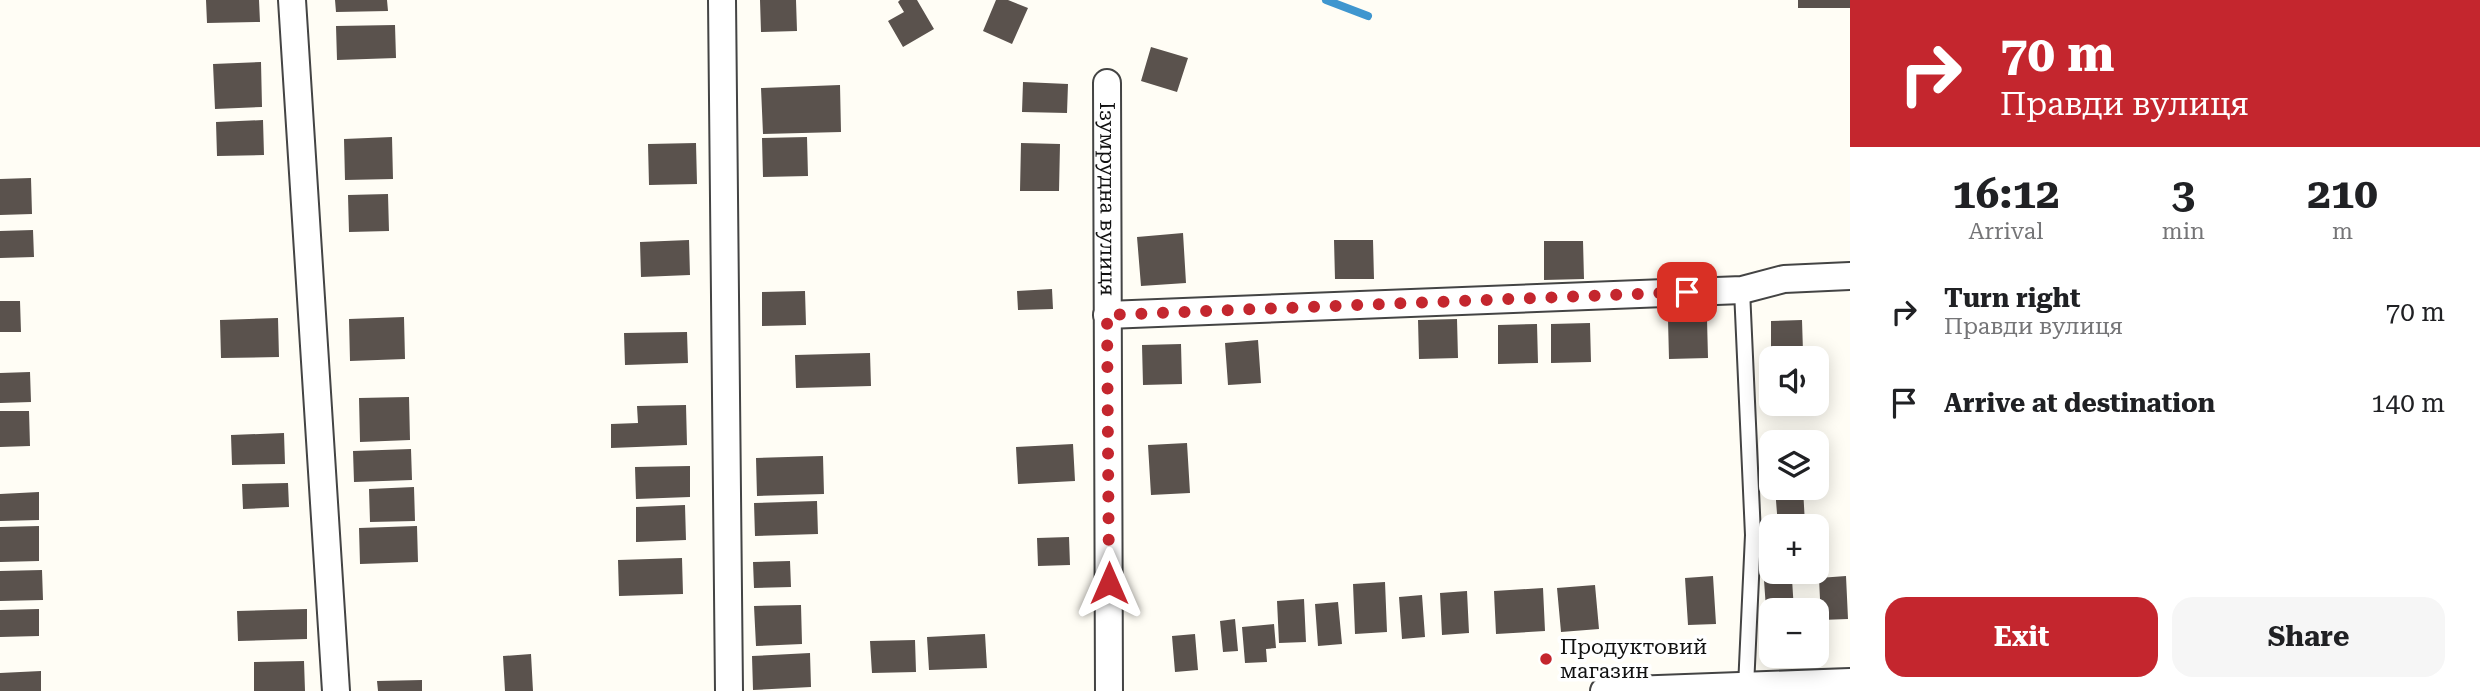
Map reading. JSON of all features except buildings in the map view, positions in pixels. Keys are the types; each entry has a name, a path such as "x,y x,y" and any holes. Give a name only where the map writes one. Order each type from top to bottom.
{"street":[{"path":"292,0 336,691"},
{"path":"722,0 729,691"},
{"name":"Ізумрудна вулиця","path":"1107,83 1109,691"},
{"path":"1107,315 1742,290 1784,279 1850,276"},
{"path":"1604,691 1850,682"}],"lane":[{"path":"1742,290 1754,534 1746,687"}],"waterway":[{"path":"1326,0 1368,16"}],"place":[{"name":"Продуктовий магазин","path":"1546,659"}],"route":[{"path":"1109,583 1107,315 1687,292"}]}
